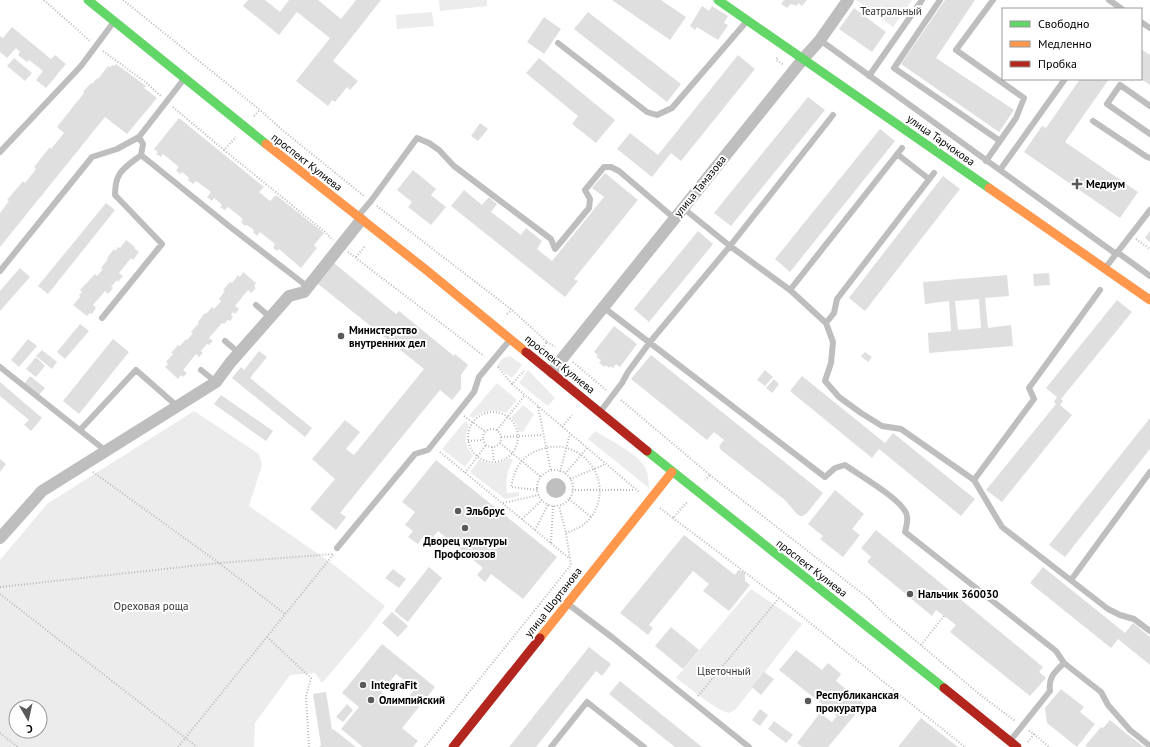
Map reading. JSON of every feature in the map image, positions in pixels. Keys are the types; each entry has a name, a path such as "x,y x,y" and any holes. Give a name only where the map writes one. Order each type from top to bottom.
{"main road":[{"name":"проспект Кулиева","path":"88,0 552,372 672,472 918,666 1017,747"},
{"name":"улица Тарчокова","path":"718,0 1150,300"},
{"name":"улица Шортанова","path":"453,747 672,472"}],"street":[{"name":"улица Тамазова","path":"552,372 674,218 820,40 848,0"},
{"path":"0,538 42,491 216,382 239,353 289,296 304,292 359,218"}],"lane":[{"path":"869,76 922,0"},
{"path":"940,0 894,68 1000,141"},
{"path":"986,161 1016,118 1024,98 956,50 993,0"},
{"path":"1109,0 1121,8"},
{"path":"558,43 647,112 657,115 672,108 748,20"},
{"path":"0,152 82,66 115,21"},
{"path":"820,40 986,161 1150,276"},
{"path":"0,271 92,157 117,149 139,137 185,78"},
{"path":"1000,170 1064,80"},
{"path":"1150,106 1120,85 1107,104 1150,134"},
{"path":"600,412 622,384 628,372 650,342 730,246 833,114"},
{"path":"1093,121 1150,158"},
{"path":"102,318 162,244 115,195 117,177 128,165 141,155 143,144 139,137"},
{"path":"359,218 417,138 429,143 439,150 454,166 551,239 556,250 589,208 590,199 585,190 604,167 610,167 619,171 674,218"},
{"path":"790,290 902,148"},
{"path":"897,154 929,179"},
{"path":"141,155 308,287"},
{"path":"826,323 834,313 837,299 934,173"},
{"path":"683,208 730,246 790,290 826,323 833,342 831,363 825,382 839,397 882,426 901,429 974,480 1002,528 1108,609 1120,615 1134,619 1150,631"},
{"path":"1104,268 1150,210"},
{"path":"974,480 1034,399 1029,388 1100,290"},
{"path":"256,304 270,317"},
{"path":"603,306 825,477 835,468 845,465 891,496 903,507 908,517 905,532 1056,651 1064,663 1101,692 1108,705 1130,730 1150,746"},
{"path":"337,548 414,454 428,450 474,392 479,377 510,339"},
{"path":"225,341 239,353"},
{"path":"0,367 106,451"},
{"path":"80,430 136,370 177,406"},
{"path":"201,370 216,382"},
{"path":"1071,580 1150,472"},
{"path":"566,604 613,638 749,747"},
{"path":"1010,741 1050,690 1049,685 1051,675 1064,663"},
{"path":"551,747 587,702 644,747"}],"path":[{"path":"44,0 96,46 144,81 224,150 325,232 337,244"},
{"path":"123,0 370,201 512,310 547,342 555,347"},
{"path":"254,116 260,110"},
{"path":"224,150 236,137"},
{"path":"386,221 390,217"},
{"path":"1130,235 1150,249"},
{"path":"356,257 365,246"},
{"path":"344,249 484,356"},
{"path":"508,314 512,310"},
{"path":"544,346 547,342"},
{"path":"572,361 607,390"},
{"path":"497,366 512,384 643,496"},
{"path":"512,384 524,371"},
{"path":"496,430 525,395"},
{"path":"621,400 710,475 868,598 885,615 978,693 1034,734 1049,747"},
{"path":"538,406 551,471"},
{"path":"485,413 501,413 508,417 517,430 516,446 512,453 505,458 494,461 489,461 478,456 468,441 469,430 472,422 478,416 485,413"},
{"path":"562,427 572,415"},
{"path":"472,422 486,432"},
{"path":"483,440 486,432 491,429 496,430 501,437 500,443"},
{"path":"560,472 568,448 570,434"},
{"path":"501,437 543,435"},
{"path":"468,441 483,440"},
{"path":"483,440 486,445 492,447 500,443"},
{"path":"500,443 541,477"},
{"path":"465,473 486,445"},
{"path":"492,447 494,461"},
{"path":"537,490 511,487 514,474 522,461 534,451 557,447 568,448 581,455 590,463 598,476 600,490 597,506 591,517 578,529 566,533"},
{"path":"566,474 587,448"},
{"path":"440,452 570,559"},
{"path":"570,479 593,468 606,464"},
{"path":"91,470 220,563 285,614"},
{"path":"551,471 566,474 570,479 572,490 569,499 559,506 548,505 542,500 537,490 538,482 541,477 545,473 551,471"},
{"path":"705,480 710,475"},
{"path":"572,490 636,490"},
{"path":"502,504 539,495"},
{"path":"569,499 591,517"},
{"path":"522,519 542,500"},
{"path":"673,518 687,502"},
{"path":"656,504 779,598 966,747"},
{"path":"535,530 548,505"},
{"path":"551,543 554,506"},
{"path":"425,747 571,566 566,533 559,506"},
{"path":"0,587 220,563 334,554 178,747"},
{"path":"960,598 966,589"},
{"path":"0,594 197,747"},
{"path":"692,702 779,598"},
{"path":"921,646 944,616"},
{"path":"267,637 311,678 306,696 309,747"},
{"path":"0,733 18,747"},
{"path":"1028,742 1034,734"}],"green space":[{"path":"439,0 487,0 487,6 440,11"},
{"name":"Театральный","path":"856,0 912,0 893,27"},
{"path":"432,12 434,26 397,29 396,15"},
{"path":"510,356 522,365 512,378 497,366 503,358"},
{"path":"528,370 555,398 548,406 519,383"},
{"path":"497,383 517,400 506,413 489,411 481,413 473,418 469,416"},
{"path":"523,405 534,414 523,432 518,431 517,424 511,418"},
{"name":"Ореховая роща","path":"194,411 259,454 262,465 249,506 334,565 385,606 367,630 322,683 315,673 290,675 255,723 254,747 0,747 0,560 47,504"},
{"path":"465,421 469,425 466,434 466,444 473,456 465,467 442,449"},
{"path":"595,431 622,447 641,462 647,472 649,488 588,439"},
{"path":"510,458 513,460 507,476 507,493 519,492 519,496 505,499 470,472 479,460 494,463 502,462"},
{"name":"Цветочный","path":"751,589 802,624 736,709 729,713 717,708 676,678"}],"shaded area":[{"path":"556,478 563,481 566,488 563,495 556,498 549,495 546,488 549,481"}],"building":[{"path":"248,0 265,0 280,12 289,0 318,0 341,19 356,0 381,0 333,61 358,81 350,90 347,87 335,102 332,100 328,106 296,81 330,38 297,12 279,35 243,6"},
{"path":"612,0 661,0 686,17 670,40"},
{"path":"784,0 807,0 802,6 798,3 797,6 791,4 787,8 781,4"},
{"path":"945,0 975,0 936,58 1014,110 999,132 901,64"},
{"path":"702,6 709,11 712,6 728,16 724,23 728,25 718,40 697,27 695,30 690,26"},
{"path":"854,8 886,32 872,52 839,29"},
{"path":"588,12 681,84 667,102 574,29"},
{"path":"544,17 561,29 544,54 527,42"},
{"path":"12,27 51,59 55,55 66,64 46,88 36,80 43,71 29,60 27,62 18,55 20,52 16,48 7,58 0,52 0,36 3,38"},
{"path":"1142,50 1150,55 1150,85 1142,80"},
{"path":"738,55 755,69 681,161 671,153 652,177 617,149 630,133 658,155"},
{"path":"14,58 32,73 25,81 7,66"},
{"path":"539,58 615,120 596,143 572,124 578,116 526,73"},
{"path":"116,64 146,86 144,88 157,98 127,134 105,117 0,247 0,213 9,201 7,200 23,181 25,183 36,169 34,167 50,147 51,149 64,133 57,127 84,93 83,92 91,83 92,84 97,78 98,79 108,66 114,66"},
{"path":"1079,80 1108,80 1065,142 1138,192 1120,218 1024,152 1042,126 1046,128"},
{"path":"808,97 825,110 731,226 714,213"},
{"path":"179,118 264,187 259,192 270,201 276,195 324,233 314,245 317,248 301,268 279,249 277,251 273,248 275,244 260,232 257,236 253,232 254,230 247,225 245,226 241,222 243,219 228,207 225,210 220,207 222,205 214,198 212,201 207,197 211,192 196,181 193,184 182,172 180,174 176,170 179,167 163,154 161,157 156,154 158,152 154,149"},
{"path":"480,123 488,129 478,141 471,136"},
{"path":"880,129 895,141 790,272 775,259"},
{"path":"413,170 436,189 431,195 446,207 431,225 408,207 412,202 397,190"},
{"path":"605,173 638,200 574,279 578,281 565,297 451,206 464,190 482,205 489,197 497,204 491,212 521,235 526,228 542,241 537,249 552,261 604,197 592,188"},
{"path":"943,176 960,189 865,311 849,298"},
{"path":"106,203 115,210 48,294 38,286"},
{"path":"698,231 713,244 649,322 634,309"},
{"path":"1150,231 1150,242 1145,238"},
{"path":"126,240 139,252 133,260 131,258 119,273 123,276 111,287 113,288 108,294 105,291 93,305 96,308 92,314 90,313 87,316 73,305 80,297 79,295 82,292 80,290 95,274 97,276 103,269 101,268 114,249 115,251 118,247 120,248"},
{"path":"334,263 396,314 399,311 454,356 455,354 468,365 461,375 461,389 452,400 440,390 340,513 346,517 336,530 310,509 335,479 312,459 345,420 360,432 346,449 354,455 424,369 317,283"},
{"path":"20,268 30,277 0,311 0,291"},
{"path":"243,272 256,283 254,286 256,288 251,293 248,290 235,306 239,309 235,314 233,312 231,315 233,317 230,321 228,320 224,324 222,323 209,338 213,341 209,345 207,344 201,351 203,353 199,357 196,354 183,370 187,373 183,377 181,375 178,379 165,367 168,364 166,362 173,354 171,353 178,345 180,346 186,339 187,340 205,313 206,314 212,307 214,309 221,301 219,299 225,291 223,290 230,282 232,283 238,275 240,277"},
{"path":"1049,273 1050,285 1034,286 1033,274"},
{"path":"1007,275 1009,296 985,298 988,328 1011,325 1013,346 929,353 928,333 951,331 949,301 925,304 923,282","holes":["979,299 981,328 958,330 955,301"]},
{"path":"1117,300 1132,312 1061,399 1063,401 1060,405 1072,415 1002,502 986,490 1056,404 1054,402 1057,397 1046,388"},
{"path":"80,324 89,331 65,359 57,352"},
{"path":"614,326 637,344 620,367 616,364 613,368 610,366 609,368 606,365 605,367 599,363 601,360 596,357 598,355 594,352"},
{"path":"28,339 37,346 19,367 11,360"},
{"path":"113,339 129,352 79,414 63,401"},
{"path":"42,350 57,362 52,369 36,356"},
{"path":"259,351 267,357 250,378 312,428 305,437 232,378 241,367 244,370"},
{"path":"865,352 872,357 868,362 861,356"},
{"path":"651,355 823,493 807,513 803,516 797,514 785,500 721,450 719,446 724,440 714,432 707,440 631,379"},
{"path":"36,357 45,366 36,377 26,369"},
{"path":"765,370 773,377 765,386 757,380"},
{"path":"30,376 45,388 38,396 24,384"},
{"path":"802,376 885,443 893,433 975,499 961,516 879,449 872,458 790,391"},
{"path":"774,379 779,384 772,393 766,388"},
{"path":"0,382 42,418 31,431 24,425 29,420 0,396"},
{"path":"221,395 273,431 266,441 214,404"},
{"path":"1150,418 1150,449 1065,557 1049,545"},
{"path":"0,459 6,464 0,472"},
{"name":"Дворец культуры Профсоюзов","path":"436,460 557,557 523,599 491,574 485,582 477,575 483,568 438,531 429,542 423,537 418,544 408,537 413,531 405,525 415,512 402,502"},
{"path":"835,490 864,514 852,529 860,535 843,557 820,539 823,536 808,524"},
{"path":"876,530 1043,667 1039,672 1046,678 1030,696 950,632 956,625 936,610 932,616 867,562 871,557 861,548"},
{"path":"684,535 735,575 738,570 745,572 745,581 750,585 729,611 703,591 709,584 693,571 649,625 653,628 648,635 620,613"},
{"path":"429,567 442,578 408,622 394,611"},
{"path":"1043,567 1125,633 1133,623 1150,637 1150,665 1118,639 1111,648 1030,583"},
{"path":"393,569 406,579 399,588 385,578"},
{"path":"392,612 408,626 398,637 382,623"},
{"path":"671,627 699,650 683,669 655,646"},
{"name":"Олимпийский","path":"382,644 435,687 402,728 418,741 413,747 363,747 341,729 359,707 342,693","holes":["396,674 415,689 400,707 381,692"]},
{"path":"589,647 611,664 602,676 596,671 536,747 509,747"},
{"path":"796,650 822,670 828,663 841,674 836,681 864,704 828,747 802,747 797,743 820,713 832,722 837,716 779,670"},
{"path":"764,672 774,679 761,695 752,687"},
{"path":"620,681 702,747 675,747 661,736 609,694"},
{"path":"1061,689 1084,707 1080,712 1095,724 1077,747 1047,723 1045,708"},
{"path":"326,692 332,730 333,729 356,747 319,747 321,745 313,694"},
{"path":"347,704 353,710 343,722 336,717"},
{"path":"760,709 768,715 760,726 752,720"},
{"path":"921,718 958,747 898,747"},
{"path":"1110,720 1144,747 1085,746 1101,727 1103,728"},
{"path":"774,721 793,735 786,743 768,729"}],"traffic: fast":[{"path":"88,0 266,144"},
{"path":"718,0 989,188"},
{"path":"647,451 944,688"}],"traffic: slow":[{"path":"266,144 425,269 526,352"},
{"path":"989,188 1150,300"},
{"path":"540,638 672,472"}],"traffic: jam":[{"path":"526,352 647,451"},
{"path":"453,747 540,638"},
{"path":"944,688 1017,747"}],"place":[{"name":"Медиум","path":"1077,184"},
{"name":"Министерство внутренних дел","path":"341,336"},
{"name":"Эльбрус","path":"458,511"},
{"name":"Дворец культуры Профсоюзов","path":"465,528"},
{"name":"Нальчик 360030","path":"910,594"},
{"name":"IntegraFit","path":"363,685"},
{"name":"Олимпийский","path":"371,700"},
{"name":"Республиканская прокуратура","path":"808,701"}]}
